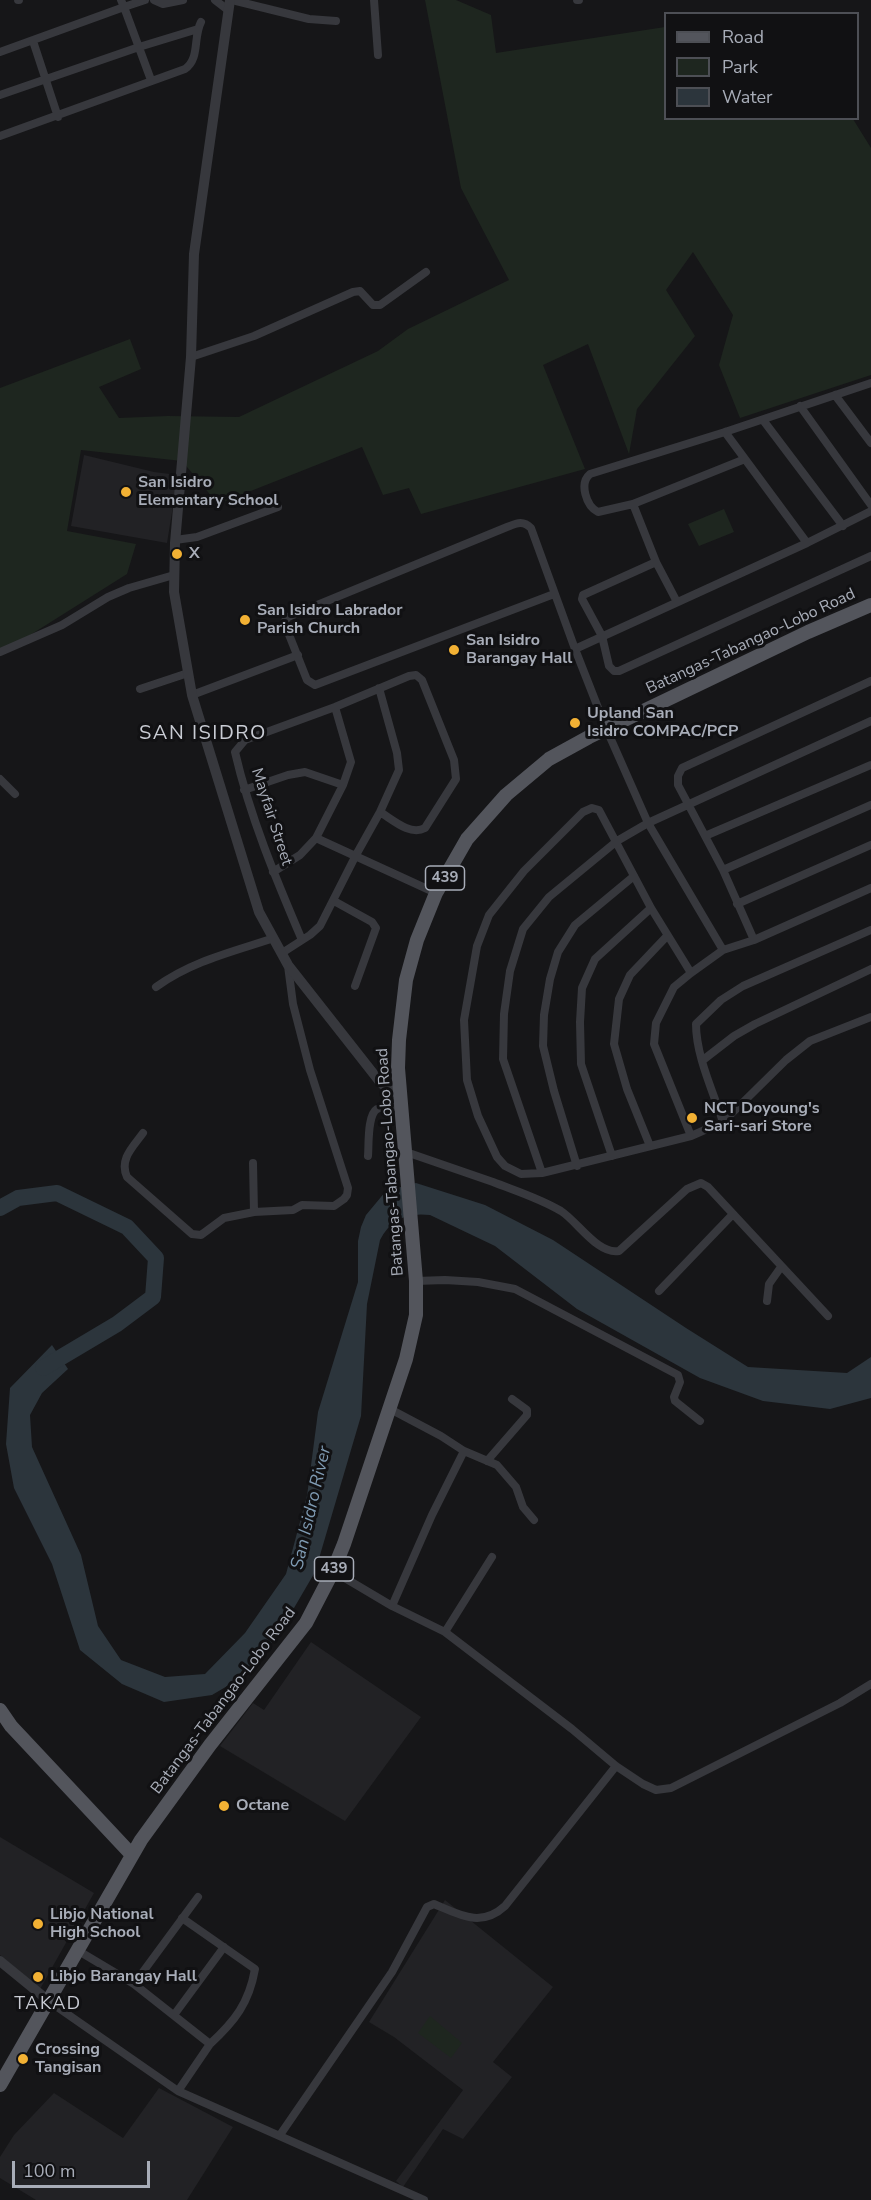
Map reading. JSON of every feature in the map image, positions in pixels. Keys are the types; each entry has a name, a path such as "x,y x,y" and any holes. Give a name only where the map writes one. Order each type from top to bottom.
{"main road":[{"name":"Batangas-Tabangao-Lobo Road","path":"132,1855 210,1745 306,1623 333,1571 390,1409 406,1359 416,1315 416,1281 406,1176 399,1040 406,980 417,940 436,893 467,839 506,795 549,759 606,728 808,632 871,605"},
{"path":"0,1710 11,1726 132,1855"},
{"name":"439","path":"0,2085 50,2002 132,1855"}],"street":[{"path":"0,52 123,4 144,0"},
{"path":"154,0 163,4 183,0"},
{"path":"215,0 309,19 336,21"},
{"path":"374,0 378,54"},
{"path":"230,3 194,254 191,357 175,540 174,592 192,695 259,912 288,965 380,1082 401,1100"},
{"path":"123,4 151,80"},
{"path":"0,95 199,26 194,60 190,66 58,117 0,136"},
{"path":"33,41 58,117"},
{"path":"191,357 254,336 353,292 360,291 373,305 380,305 426,272"},
{"path":"745,459 633,504 598,512 589,505 584,483 585,478 590,474 763,420 871,383"},
{"path":"835,396 871,443"},
{"path":"800,406 871,505"},
{"path":"763,420 843,526"},
{"path":"725,432 807,543"},
{"path":"633,504 656,562 677,602"},
{"path":"175,540 197,537 279,507"},
{"path":"574,649 807,543 871,511"},
{"path":"554,594 315,685 307,680 284,622 288,617 520,522 526,523 531,528 574,649 606,728 648,823 723,950"},
{"path":"656,562 583,595 582,599 602,636 609,666 614,670 619,671 871,556"},
{"path":"0,652 62,625 108,597 129,588 174,575"},
{"path":"192,695 298,655"},
{"path":"140,688 188,673"},
{"name":"Mayfair Street","path":"302,940 273,872 244,790 235,752 238,747 245,740 416,675 422,680 454,760 456,779 425,828 419,832 410,830 380,812"},
{"path":"754,940 723,870 678,785 678,776 682,768 871,681"},
{"path":"282,953 320,926 380,812 399,770 397,753 379,688"},
{"path":"273,872 300,855 316,838 343,785 351,762 335,707"},
{"path":"542,1173 503,1059 504,1014 510,971 523,929 549,897 617,841 648,823 870,723"},
{"path":"705,836 871,765"},
{"path":"244,790 288,775 306,772 343,785"},
{"path":"0,779 15,794"},
{"path":"723,870 871,805"},
{"path":"691,973 651,908 599,810 592,808 583,812 524,871 489,915 477,946 464,1020 466,1080 478,1116 496,1156 506,1166 521,1174 542,1173 692,1136 723,1122 786,1059 810,1041 871,1017"},
{"path":"316,838 436,893"},
{"path":"737,904 871,844"},
{"path":"577,1166 543,1046 544,1015 550,979 558,952 575,925 634,876"},
{"path":"692,1136 654,1044 656,1023 674,987 723,950 754,940 871,888"},
{"path":"334,901 372,922 376,928 355,986"},
{"path":"612,1156 581,1064 582,988 595,959 651,908"},
{"path":"723,1122 703,1060 696,1034 696,1024 721,1000 743,986 871,930"},
{"path":"650,1146 627,1089 614,1044 619,999 630,975 668,936"},
{"path":"156,987 175,973 192,965 274,938"},
{"path":"143,1133 126,1158 124,1169 127,1177 192,1234 201,1235 224,1218 254,1212 293,1210 302,1205 334,1206 344,1199 349,1191 307,1059 293,1004 288,965"},
{"path":"703,1060 734,1036 755,1024 871,969"},
{"path":"368,1156 370,1120 374,1111 401,1100"},
{"path":"406,1152 539,1199 563,1213 607,1251 613,1252 619,1251 687,1189 701,1183 708,1187 828,1316"},
{"path":"253,1163 254,1212"},
{"path":"659,1291 733,1214"},
{"path":"767,1301 769,1284 781,1267"},
{"path":"416,1281 478,1282 515,1289 678,1375 680,1382 674,1399 700,1421"},
{"path":"487,1461 527,1415 527,1410 512,1400"},
{"path":"390,1409 465,1451 497,1465 516,1486 523,1507 534,1520"},
{"path":"392,1606 432,1515 465,1451"},
{"path":"445,1632 492,1557"},
{"path":"333,1571 392,1606 445,1632 572,1729 616,1766 656,1790 671,1788 840,1703 871,1684"},
{"path":"280,2135 392,1972 409,1945 427,1907 434,1904 479,1919 496,1914 505,1906 616,1766"},
{"path":"134,1984 198,1898"},
{"path":"178,2091 210,2044 241,2009 251,1991 255,1969 182,1918"},
{"path":"174,2015 224,1947"},
{"path":"77,1950 134,1984 210,2044"},
{"path":"0,1961 35,1992 178,2091 424,2200"}],"shaded area":[{"name":"San Isidro Elementary School","path":"84,455 154,472 178,475 167,543 71,526"},
{"path":"311,1642 421,1717 345,1821 220,1746 253,1703 264,1710"},
{"name":"Libjo National High School","path":"0,1837 94,1893 40,1989 0,1955"},
{"path":"445,1900 553,1987 493,2062 512,2077 463,2139 443,2129 403,2187 396,2181 463,2090 394,2037 369,2022"},
{"path":"159,2088 233,2127 187,2200 36,2200 0,2178 0,2157 14,2135 54,2093 123,2138"}],"green space":[{"path":"425,0 456,0 491,15 496,53 664,27 664,120 854,120 871,148 871,375 740,418 719,365 733,315 693,252 666,290 695,336 637,409 629,454 588,344 543,365 585,469 421,514 409,488 383,495 362,447 218,504 182,461 81,450 67,531 136,544 127,574 0,654 0,388 130,339 141,369 99,387 119,418 239,417 378,351 408,329 509,280 461,188"},
{"path":"724,509 734,532 699,546 688,524"},
{"path":"430,2016 462,2043 451,2058 418,2033"}],"water":[{"path":"416,1183 485,1205 553,1240 748,1367 847,1373 871,1357 871,1398 830,1409 763,1401 700,1378 577,1309 495,1246 430,1215 407,1216 389,1227 380,1240 367,1304 361,1416 315,1572 280,1632 246,1675 212,1695 164,1702 122,1684 80,1650 52,1564 14,1488 6,1444 10,1388 52,1345 68,1369 42,1393 30,1415 32,1447 81,1555 98,1626 121,1660 165,1677 205,1674 245,1633 286,1574 307,1496 318,1412 358,1282 358,1241 361,1227 366,1215 386,1191"}],"waterway":[{"name":"San Isidro River","path":"0,1208 18,1198 57,1193 127,1227 156,1258 153,1297 117,1324 43,1368"}],"place":[{"name":"San Isidro Elementary School","path":"126,492"},
{"name":"X","path":"177,554"},
{"name":"San Isidro Labrador Parish Church","path":"245,620"},
{"name":"San Isidro Barangay Hall","path":"454,650"},
{"name":"Upland San Isidro COMPAC/PCP","path":"575,723"},
{"name":"NCT Doyoung's Sari-sari Store","path":"692,1118"},
{"name":"Octane","path":"224,1806"},
{"name":"Libjo National High School","path":"38,1924"},
{"name":"Libjo Barangay Hall","path":"38,1977"},
{"name":"Crossing Tangisan","path":"23,2059"}],"district":[{"name":"SAN ISIDRO","path":"203,734"},
{"name":"TAKAD","path":"48,2005"}]}
